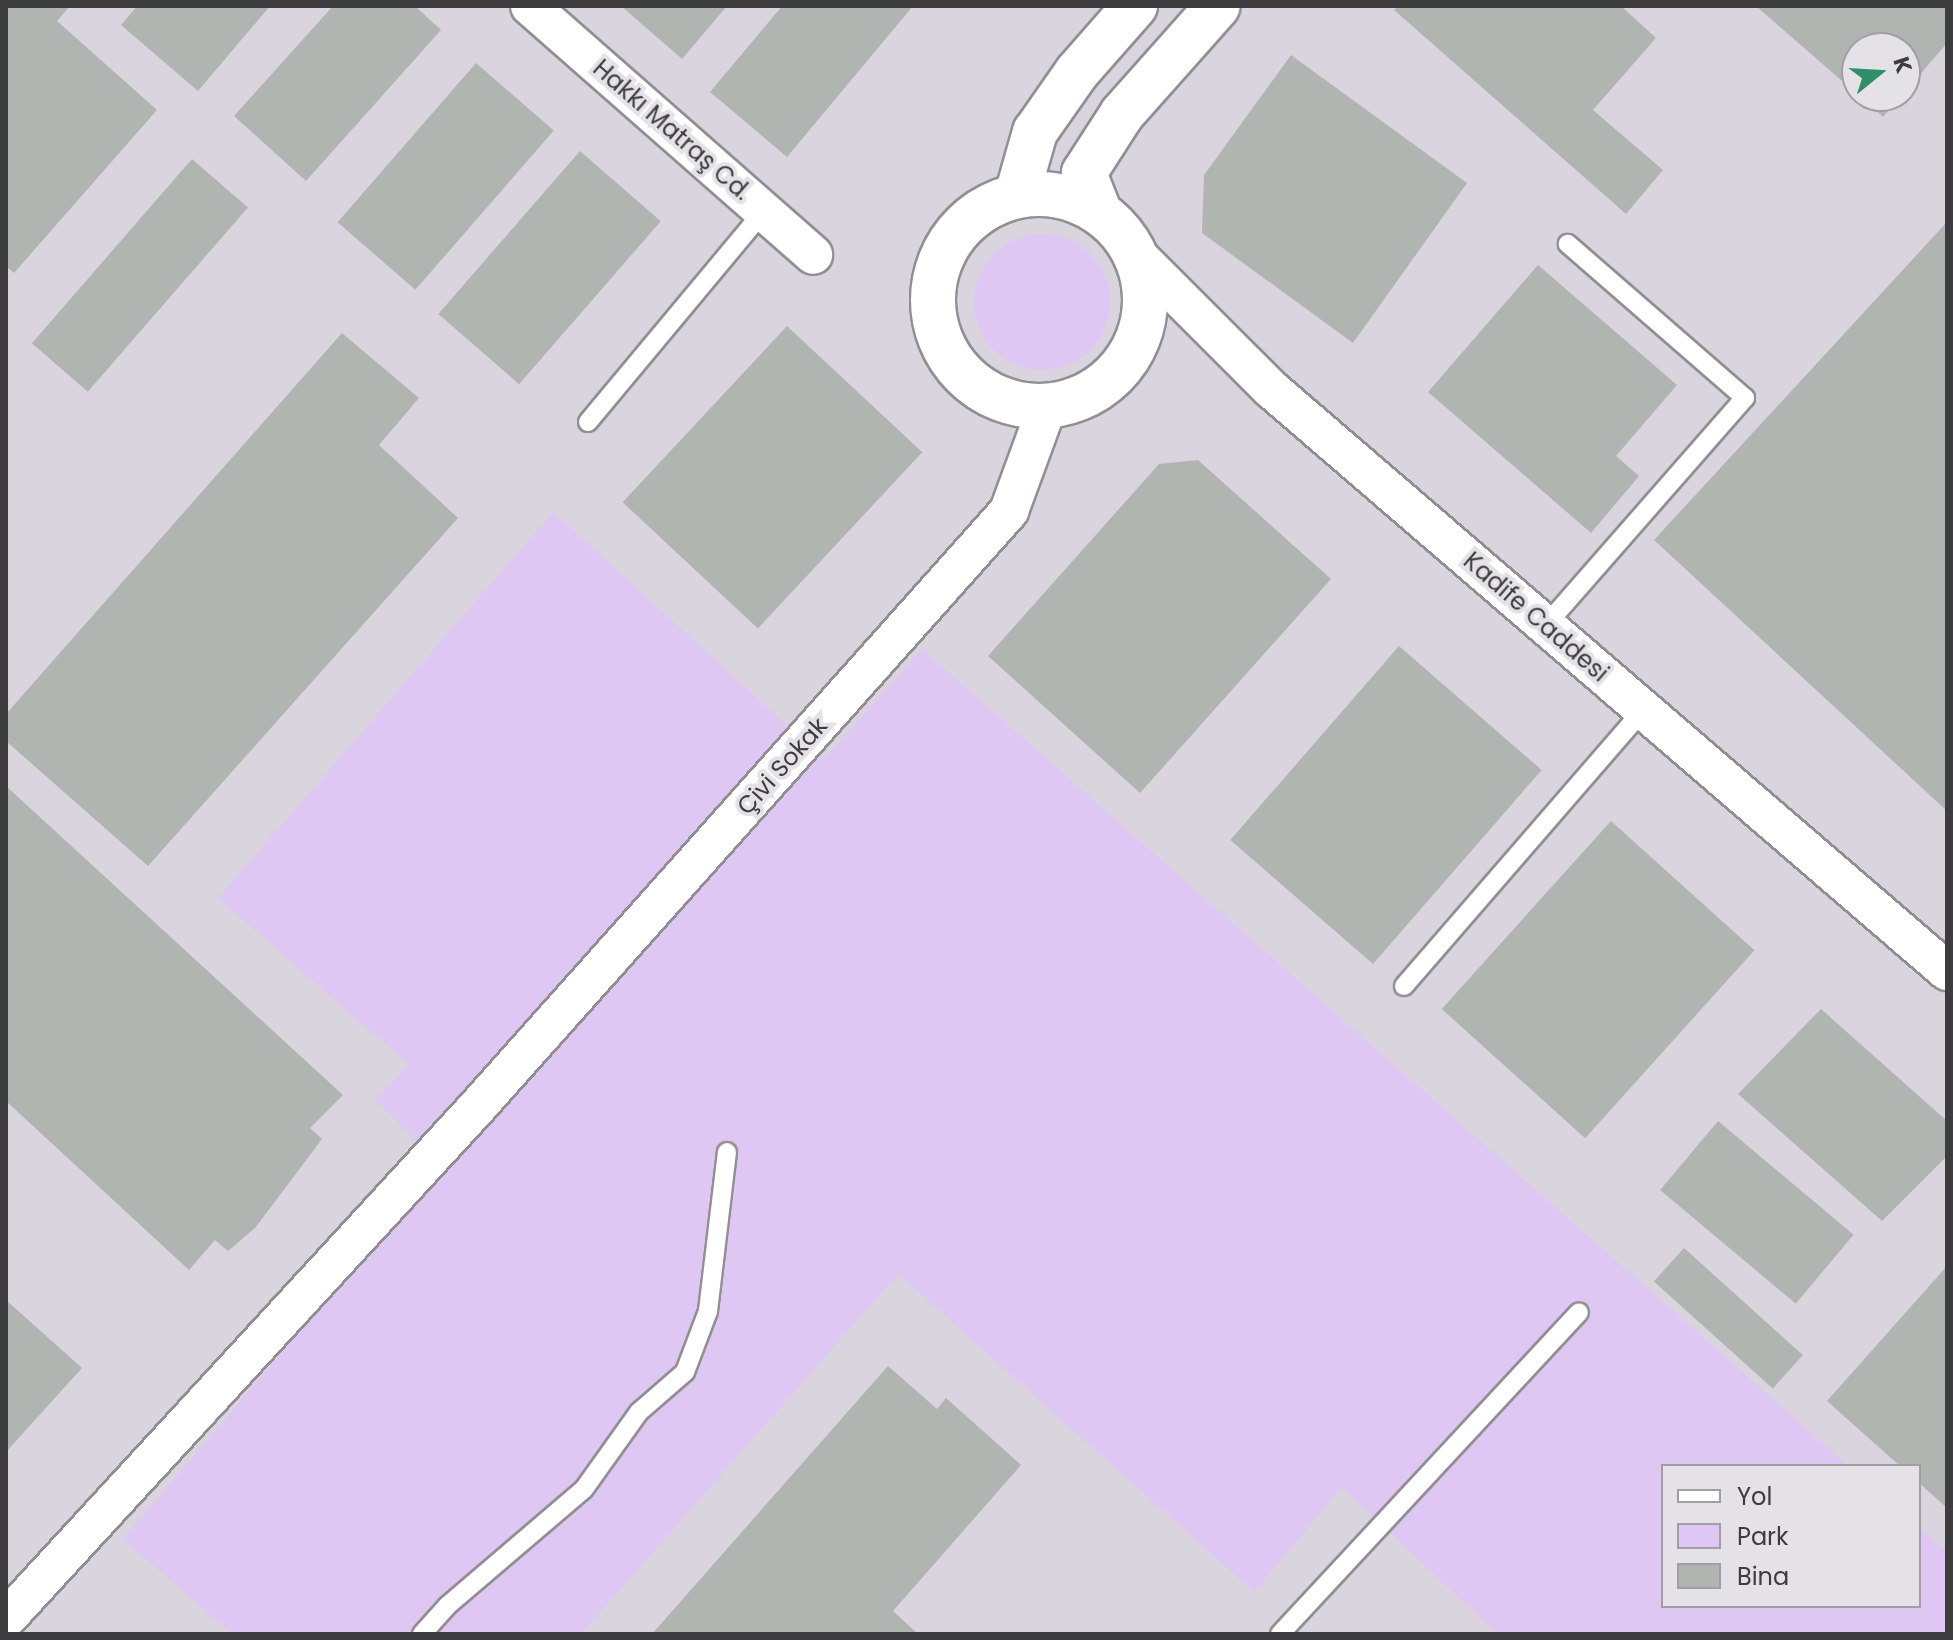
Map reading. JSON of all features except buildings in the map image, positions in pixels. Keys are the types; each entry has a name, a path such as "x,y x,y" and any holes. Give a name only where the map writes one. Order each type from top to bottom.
{"street":[{"name":"Hakkı Matraş Cd.","path":"530,6 813,255"},
{"path":"1017,195 1035,132 1077,72 1135,6"},
{"path":"1099,211 1060,194 1017,195 984,207 956,230 936,273 932,296 936,332 953,364 979,388 1011,404 1047,407 1081,399 1110,380 1132,353 1143,321 1145,286 1135,253 1099,211 1084,173 1122,114 1218,6"},
{"name":"Kadife Caddesi","path":"1135,253 1271,389 1947,971"},
{"name":"Çivi Sokak","path":"6,1619 76,1539 480,1104 1009,511 1047,407"}],"lane":[{"path":"588,422 764,211"},
{"path":"1546,625 1745,398 1568,244"},
{"path":"1404,986 1643,710"},
{"path":"422,1634 447,1606 584,1489 639,1412 685,1372 708,1311 727,1152"},
{"path":"1280,1634 1579,1312"}],"shaded area":[{"path":"6,6 1947,6 1947,1634 6,1634"}],"green space":[{"path":"1042,234 1068,239 1090,254 1105,276 1110,302 1105,328 1090,350 1068,365 1042,370 1016,365 994,350 979,328 974,302 979,276 994,254 1016,239"},
{"path":"553,512 824,759 922,649 1847,1464 1661,1464 1661,1608 1921,1608 1921,1530 1947,1552 1947,1634 1497,1634 1342,1487 1254,1592 898,1274 581,1634 232,1634 123,1539 441,1165 375,1100 409,1065 218,898"}]}
